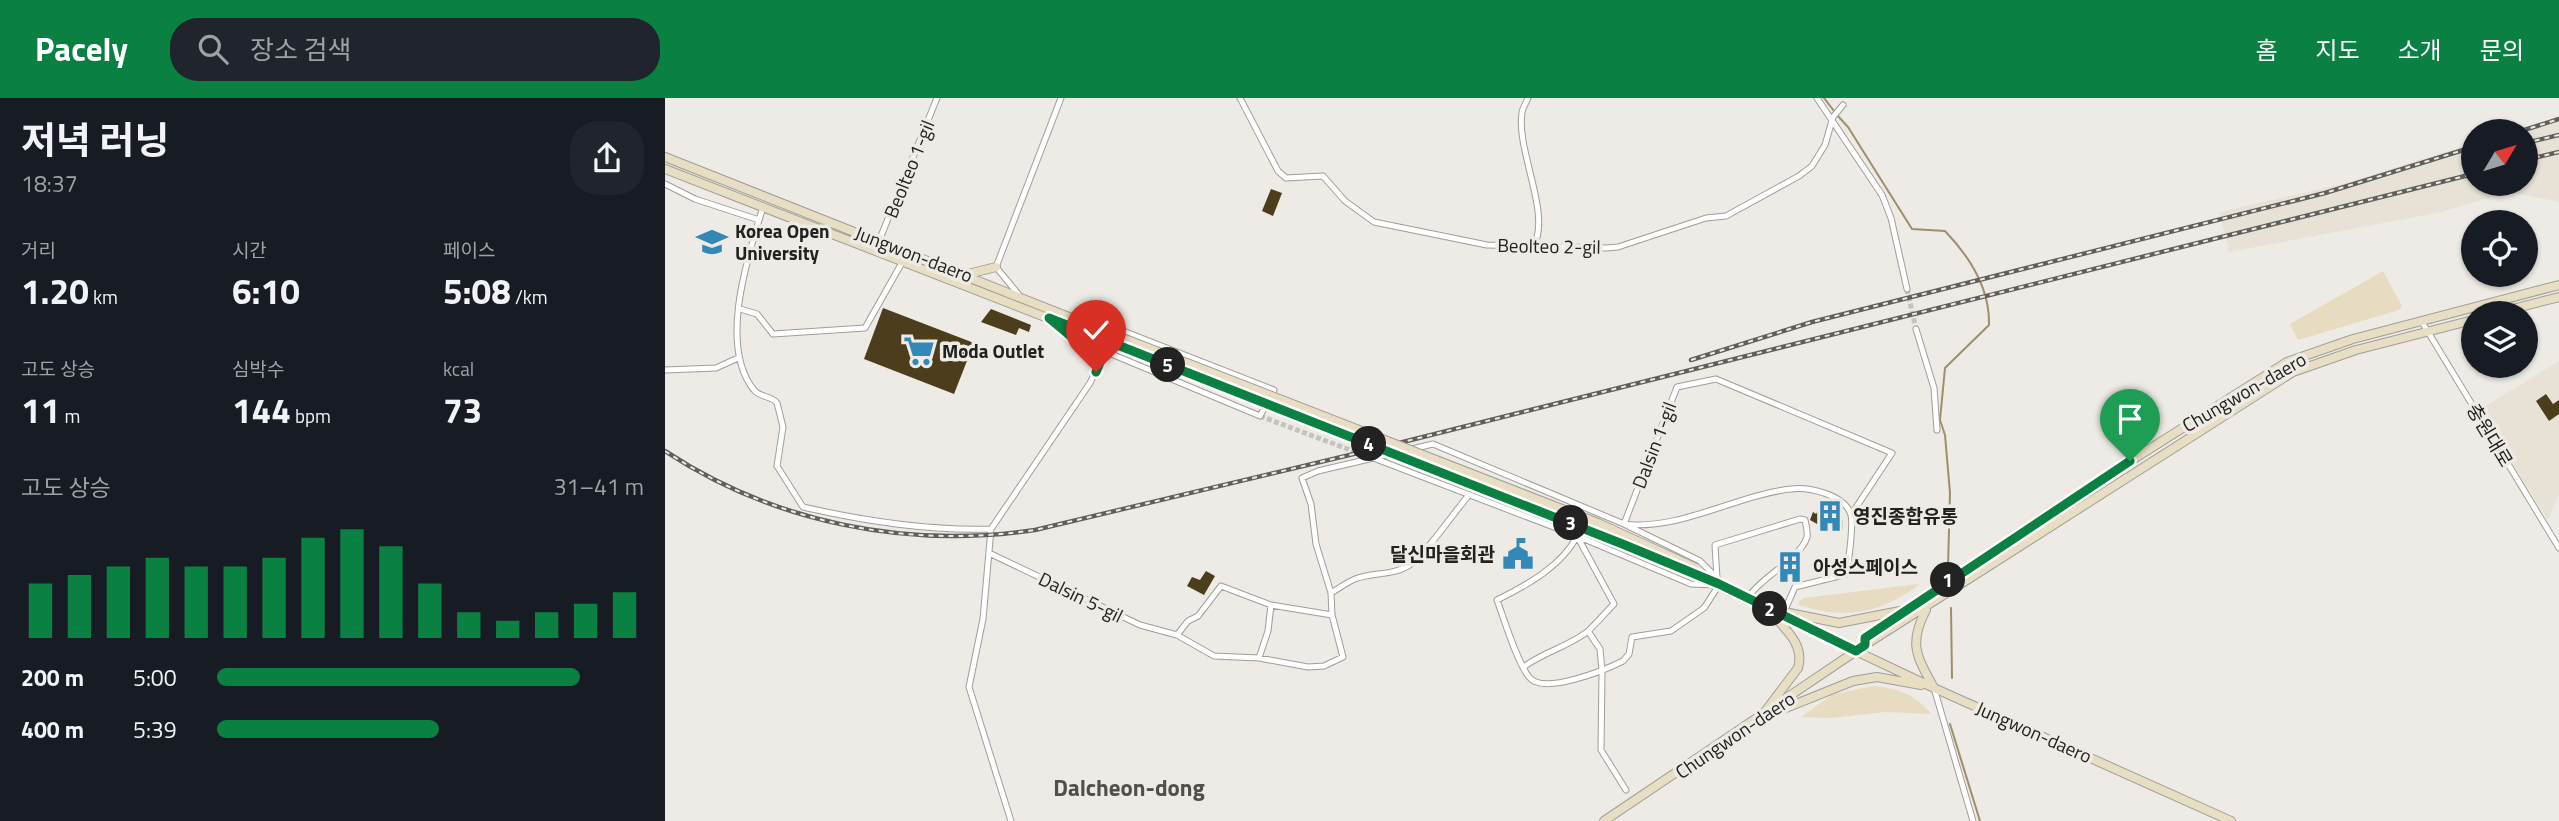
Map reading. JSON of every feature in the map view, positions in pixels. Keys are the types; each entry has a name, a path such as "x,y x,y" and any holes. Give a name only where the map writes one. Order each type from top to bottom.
{"street":[{"name":"Beolteo 1-gil","path":"879,241 937,98"},
{"path":"996,267 1061,98"},
{"name":"Beolteo 2-gil","path":"1240,98 1278,171 1286,178 1324,176 1345,201 1374,222 1487,245 1618,247 1706,218 1726,216 1812,166 1825,145 1832,117"},
{"path":"1528,98 1521,113 1532,188 1540,220 1540,233 1534,244"},
{"path":"1817,98 1882,195 1891,218 1907,289"},
{"path":"1832,117 1843,105"},
{"name":"Jungwon-daero","path":"665,157 1063,314 1082,327"},
{"name":"Jungwon-daero","path":"665,169 762,209 1049,318 1082,327 1695,571 1934,688 2231,821"},
{"path":"665,184 695,199 759,220"},
{"path":"765,197 743,273 738,358 754,391 777,403 783,427 777,466 803,507 863,521 910,527 991,529"},
{"path":"740,309 757,314 773,334 865,328 908,252"},
{"path":"964,274 996,267"},
{"path":"996,267 1021,297"},
{"name":"Chungwon-daero","path":"1865,645 1865,638 1903,610 2050,512 2287,362 2353,339 2559,285"},
{"path":"2538,302 2559,296"},
{"path":"1049,318 1073,338 1260,416 1274,390 1095,320 1063,314"},
{"name":"충원대로","path":"2422,323 2559,548"},
{"name":"Chungwon-daero","path":"1604,821 1758,720 1865,645 1927,608 2293,372 2356,350 2461,323"},
{"path":"1916,329 1934,388 1937,430"},
{"path":"1011,821 969,687 983,618 991,529 1090,383 1105,351"},
{"path":"665,370 689,367 716,369 738,358"},
{"name":"Dalsin 1-gil","path":"1624,524 1677,387 1716,379 1892,453 1851,515 1847,574 1795,587 1784,612"},
{"path":"1374,459 1433,444 1624,524 1700,561 1718,582"},
{"path":"1374,459 1577,536 1691,584 1702,587 1718,582"},
{"name":"Dalsin 5-gil","path":"989,553 1140,625 1177,635 1215,656 1259,658 1308,667 1324,666 1343,657 1332,615 1331,593 1316,544 1311,504 1302,478 1318,471 1374,459"},
{"path":"1624,524 1638,526 1692,515 1793,488 1842,502 1851,515"},
{"path":"1331,593 1355,579 1386,575 1411,565 1424,553 1431,540 1469,495"},
{"path":"1577,536 1569,552 1521,588 1497,600 1529,677 1534,681 1568,682 1623,661 1629,654 1632,637 1671,631 1704,608 1718,582 1715,545 1800,519 1805,520 1807,537 1800,548 1758,582 1750,595"},
{"path":"1525,666 1539,655 1548,655 1588,631 1614,604 1577,536"},
{"name":"Jungwon-daero","path":"1718,582 1835,636 1838,641"},
{"path":"1177,635 1188,621 1198,616 1220,586 1271,605 1332,615"},
{"path":"1259,658 1268,631 1271,605"},
{"path":"1758,720 1798,668 1800,660 1794,640 1766,607"},
{"path":"1927,608 1915,636 1915,647 1934,688 1973,821"},
{"path":"1784,612 1839,623 1903,610"},
{"path":"1588,631 1600,649 1601,750 1626,790"},
{"path":"1758,720 1853,681 1877,677 1934,688"}],"shaded area":[{"path":"2559,117 2559,202 2530,196 2538,196 2538,123"},
{"path":"2461,147 2461,196 2496,196 2437,213 2229,252 2219,212 2343,184"},
{"path":"2383,271 2402,306 2399,310 2298,340 2290,324"},
{"path":"2559,361 2559,494 2548,520 2479,410 2531,378 2538,378 2538,374"},
{"path":"1919,584 1890,603 1864,611 1839,613 1799,605 1799,601 1804,598"},
{"path":"1872,686 1905,693 1931,714 1885,712 1831,718 1801,717 1832,695"}],"building":[{"path":"1271,189 1282,193 1273,216 1262,211"},
{"name":"Moda Outlet","path":"883,308 974,343 954,394 864,359"},
{"path":"991,309 1031,325 1029,332 1019,328 1016,335 981,322"},
{"path":"2546,394 2553,404 2559,400 2559,414 2549,421 2536,401"},
{"path":"1821,506 1843,521 1843,529 1837,528 1837,524 1825,516 1819,525 1810,520 1813,512 1816,514"},
{"path":"1206,571 1215,576 1204,595 1187,586 1192,577 1200,580"}],"waterway":[{"path":"1824,98 1834,111"},
{"path":"1837,115 1848,127 1912,229 1945,231 1970,262 1986,299 1989,325 1945,368 1940,420 1945,435 1950,493 1948,567"},
{"path":"1951,608 1952,678"},
{"path":"1950,724 1980,821"}],"tunnel":[{"path":"1907,289 1916,329"},
{"path":"1260,416 1374,459"}],"railway":[{"path":"2538,126 2559,119"},
{"path":"2538,140 2559,135"},
{"path":"1691,360 1812,322 2325,193 2461,151"},
{"path":"2538,157 2559,152"},
{"path":"665,451 707,476 751,496 796,513 843,525 939,536 1035,530 1383,447 2461,177"}],"place":[{"name":"Korea Open University","path":"712,242"},
{"name":"Moda Outlet","path":"919,351"},
{"name":"영진종합유통","path":"1830,516"},
{"name":"달신마을회관","path":"1518,554"},
{"name":"아성스페이스","path":"1790,567"}],"district":[{"name":"Dalcheon-dong","path":"1129,788"}],"route":[{"path":"1096,372 1105,351 1073,338 1049,318 1625,545 1719,584 1856,651 1865,645 1864,639 1877,628 2130,461"}]}
